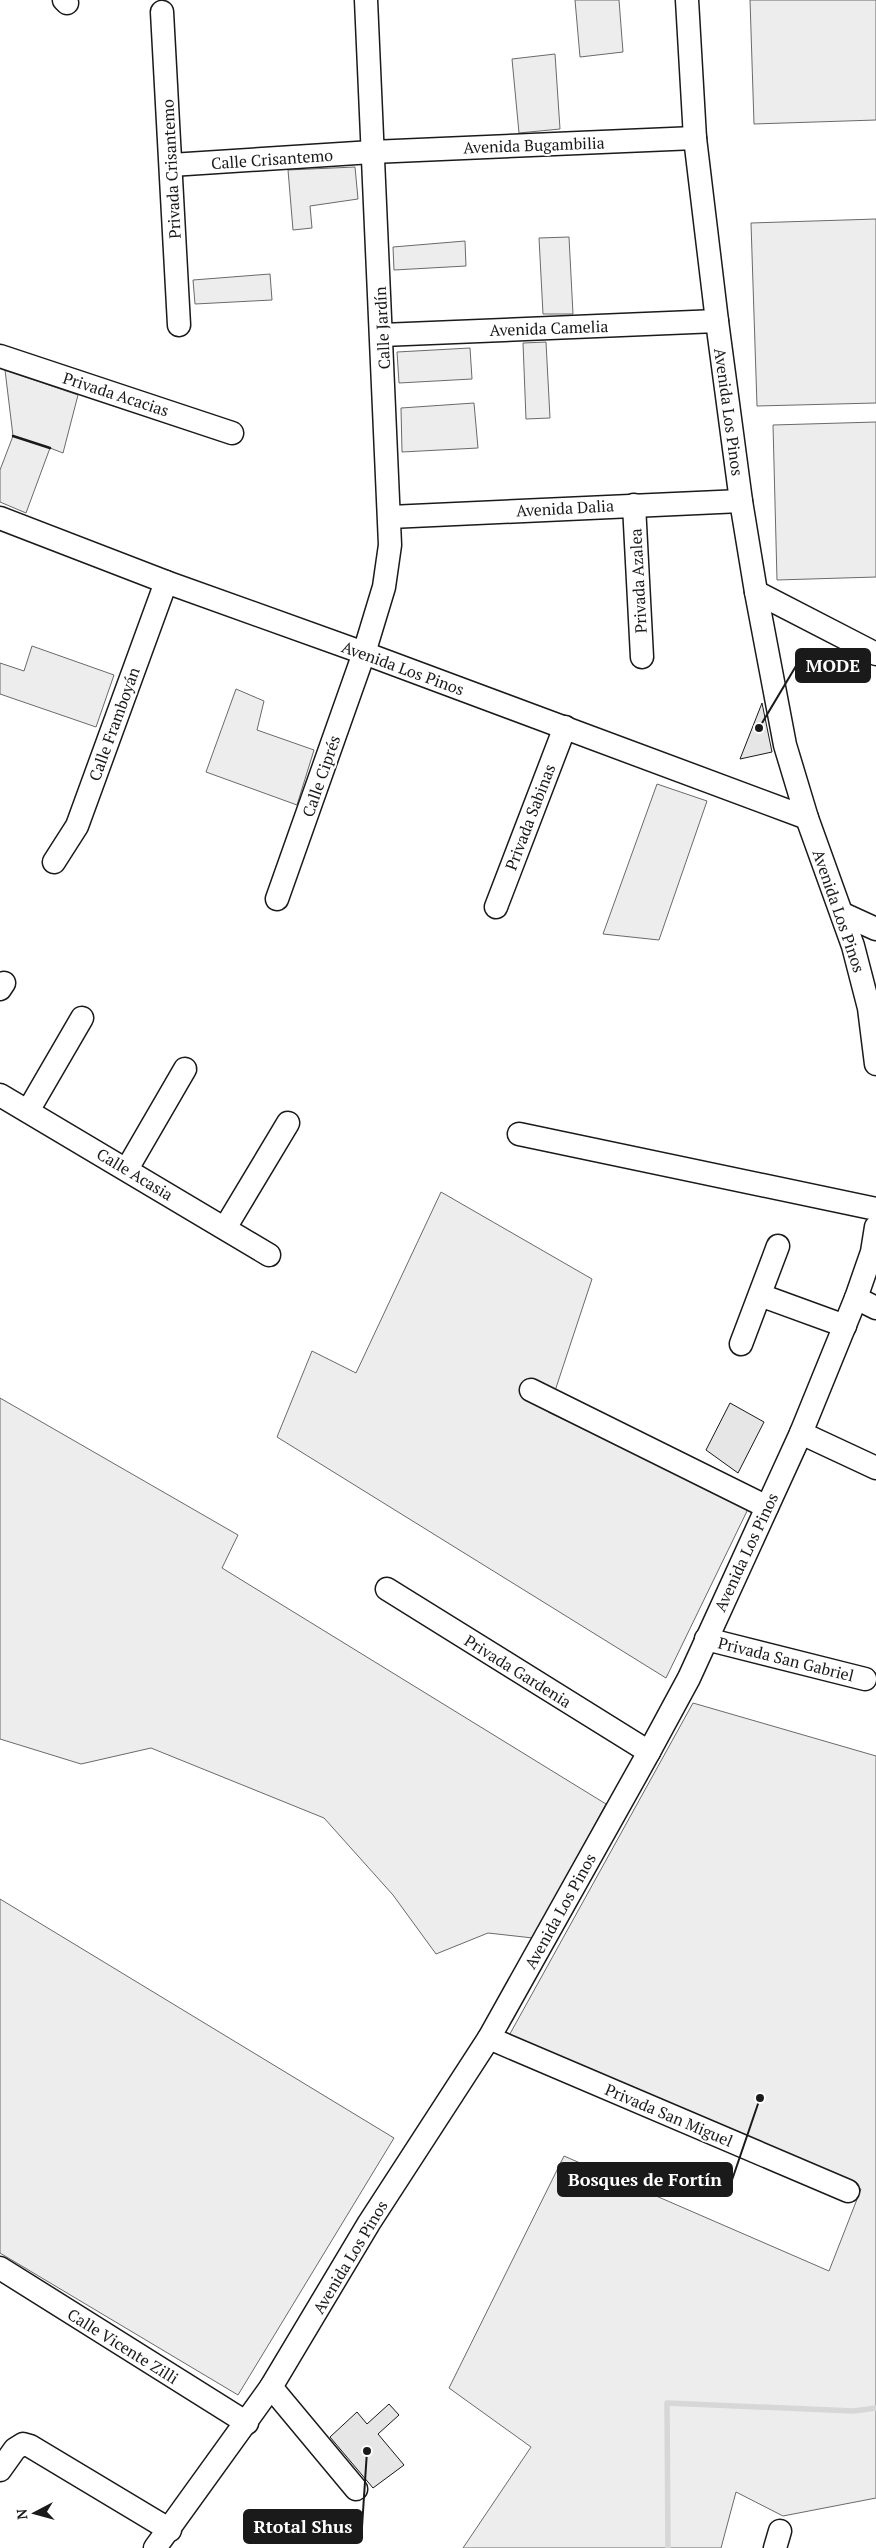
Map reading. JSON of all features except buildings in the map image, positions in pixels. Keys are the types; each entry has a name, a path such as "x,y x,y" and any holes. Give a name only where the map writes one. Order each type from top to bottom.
{"street":[{"name":"Calle Jardín","path":"364,653 388,570 390,517 366,0"},
{"name":"Avenida Los Pinos","path":"687,0 695,138 741,501 756,592 786,745 807,818 842,914 863,980 876,1064"},
{"name":"Privada Crisantemo","path":"162,12 179,325"},
{"name":"Avenida Bugambilia","path":"372,152 695,138"},
{"name":"Calle Crisantemo","path":"171,165 372,152"},
{"name":"Avenida Camelia","path":"382,335 717,321"},
{"name":"Privada Acacias","path":"0,356 232,432"},
{"name":"Avenida Dalia","path":"390,517 741,501"},
{"name":"Privada Azalea","path":"634,505 642,657"},
{"name":"Avenida Los Pinos","path":"0,518 166,582 565,727 807,818"},
{"name":"Calle Framboyán","path":"54,862 77,826 166,582"},
{"path":"756,592 876,654"},
{"name":"Calle Ciprés","path":"277,899 364,653"},
{"name":"Privada Sabinas","path":"496,907 565,727"},
{"path":"842,914 876,930"},
{"path":"28,1111 82,1018"},
{"path":"127,1170 185,1069"},
{"name":"Calle Acasia","path":"0,1095 269,1255"},
{"path":"225,1228 288,1123"},
{"path":"519,1134 876,1209"},
{"name":"Avenida Los Pinos","path":"155,2548 247,2424 369,2223 489,2038 650,1752 689,1678 800,1433 856,1298 872,1252 876,1227"},
{"path":"741,1344 778,1246"},
{"path":"760,1296 845,1326"},
{"path":"856,1298 876,1308"},
{"path":"531,1390 767,1507"},
{"path":"800,1433 876,1468"},
{"name":"Privada Gardenia","path":"387,1590 650,1752"},
{"name":"Privada San Gabriel","path":"706,1639 865,1679"},
{"name":"Privada San Miguel","path":"489,2038 848,2191"},
{"name":"Calle Vicente Zilli","path":"0,2268 247,2424"},
{"path":"271,2387 356,2489"},
{"path":"0,2470 15,2449 23,2444 30,2446 170,2530"}],"shaded area":[{"path":"575,0 619,0 623,52 580,57"},
{"path":"750,0 876,0 876,120 754,124"},
{"path":"555,54 560,129 519,133 512,59"},
{"path":"355,167 358,199 310,206 312,228 293,230 288,170"},
{"path":"876,219 876,403 757,406 751,223"},
{"path":"569,237 573,314 543,314 539,238"},
{"path":"465,241 466,266 394,270 393,247"},
{"path":"270,274 272,300 195,304 193,280"},
{"path":"546,342 550,418 526,419 523,343"},
{"path":"470,348 472,379 399,383 397,352"},
{"path":"5,370 78,395 63,453 50,448 26,513 0,502 0,470 13,436"},
{"path":"474,403 478,448 402,452 401,408"},
{"path":"876,422 876,577 777,580 773,425"},
{"path":"32,646 114,675 96,727 0,694 0,663 24,671"},
{"path":"236,689 264,701 257,730 314,750 297,805 206,772"},
{"path":"657,784 707,801 659,940 603,934"},
{"path":"441,1192 592,1279 548,1412 749,1507 666,1678 277,1437 312,1351 356,1373"},
{"path":"0,1398 238,1535 222,1568 606,1804 533,1938 488,1933 436,1954 393,1895 324,1818 151,1748 81,1764 0,1739"},
{"path":"693,1703 876,1756 876,2498 783,2516 736,2492 721,2548 463,2548 531,2447 449,2388 564,2156 829,2271 861,2189 506,2041"},
{"path":"0,1899 394,2138 238,2395 0,2253"}],"waterway":[{"path":"668,2548 667,2403 854,2411 876,2408"}],"wall":[{"path":"13,436 50,448"}],"place":[{"name":"MODE","path":"759,728"},
{"name":"Bosques de Fortín","path":"760,2098"},
{"name":"Rtotal Shus","path":"367,2451"}]}
